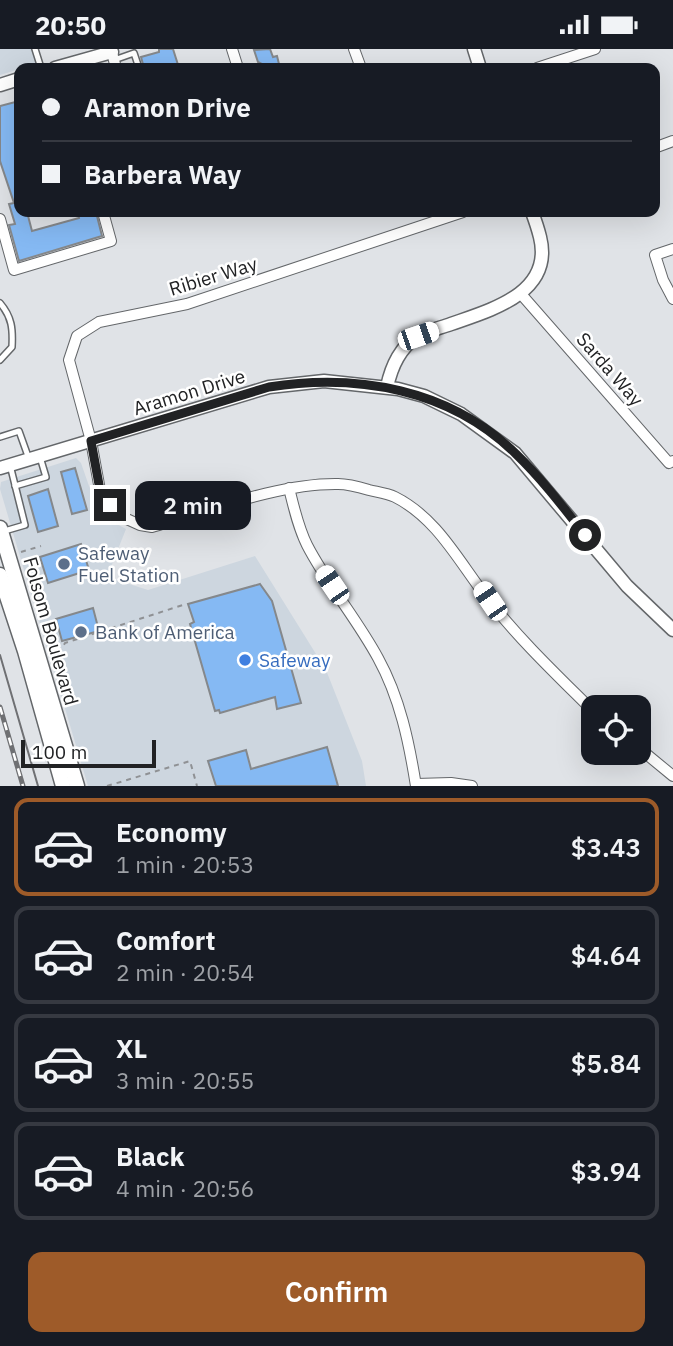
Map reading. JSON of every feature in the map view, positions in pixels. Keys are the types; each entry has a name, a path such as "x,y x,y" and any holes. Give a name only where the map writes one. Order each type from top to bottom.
{"main road":[{"name":"Folsom Boulevard","path":"1,530 77,786"},
{"name":"Folsom Boulevard","path":"0,575 25,651 63,786"}],"street":[{"path":"552,63 595,49"},
{"path":"84,63 113,57"},
{"path":"0,219 14,269 111,241 104,217"},
{"name":"Ribier Way","path":"448,217 187,304 99,322 78,336 69,361 91,441 100,490 118,515 140,525 152,527 289,488 341,483 394,496 421,515 435,529 506,620 581,699"},
{"path":"387,387 394,362 418,336 488,311 521,294 538,273 541,261 541,238 534,217"},
{"path":"673,249 655,255 673,299"},
{"name":"Sarda Way","path":"521,294 669,463 673,461"},
{"name":"Aramon Drive","path":"5,466 269,387 324,381 387,387 424,396 461,414 515,453 627,586 673,630"},
{"path":"289,488 296,519 312,555 362,629 388,677 409,740 416,785 451,783 472,786"},
{"path":"651,758 673,776"}],"lane":[{"path":"113,57 134,53 137,63"},
{"path":"0,303 9,314 13,330 12,347 0,360"},
{"path":"0,436 19,431 46,477 15,486"},
{"path":"1,530 25,526 15,486 5,466"}],"path":[{"path":"16,554 41,546"},
{"path":"48,661 57,658 65,643 186,604"},
{"path":"107,786 190,761 197,786"}],"shaded area":[{"path":"0,49 32,49 36,63 14,63 14,71 0,75"},
{"path":"76,458 81,463 104,517 126,529 107,577 148,590 255,556 326,670 362,761 366,786 88,786 0,489 1,482"}],"building":[{"path":"159,49 173,49 177,63 143,63 141,57 159,52"},
{"path":"270,49 273,57 277,56 279,63 258,62 254,50"},
{"path":"14,102 14,203 0,161 0,106"},
{"path":"14,203 14,217 28,217 32,231 79,217 97,217 102,236 19,261 9,225 15,224 9,204"},
{"path":"75,468 87,510 72,514 61,472"},
{"path":"48,489 58,526 38,532 28,496"},
{"name":"Safeway Fuel Station","path":"81,544 89,570 48,583 40,557"},
{"name":"Safeway","path":"260,584 272,601 301,703 277,709 275,697 220,713 219,710 215,711 190,624 194,622 188,604"},
{"path":"93,608 99,631 62,641 56,619"},
{"path":"327,747 338,786 216,786 208,761 246,750 251,769"}],"tram line":[{"path":"0,655 38,786"}],"railway":[{"path":"0,707 23,786"}],"place":[{"name":"Safeway Fuel Station","path":"64,564"},
{"name":"Bank of America","path":"81,632"},
{"name":"Safeway","path":"245,660"}],"route":[{"path":"110,505 100,490 91,441 269,387 324,381 342,382 398,389 424,396 461,414 515,453 585,535"}]}
